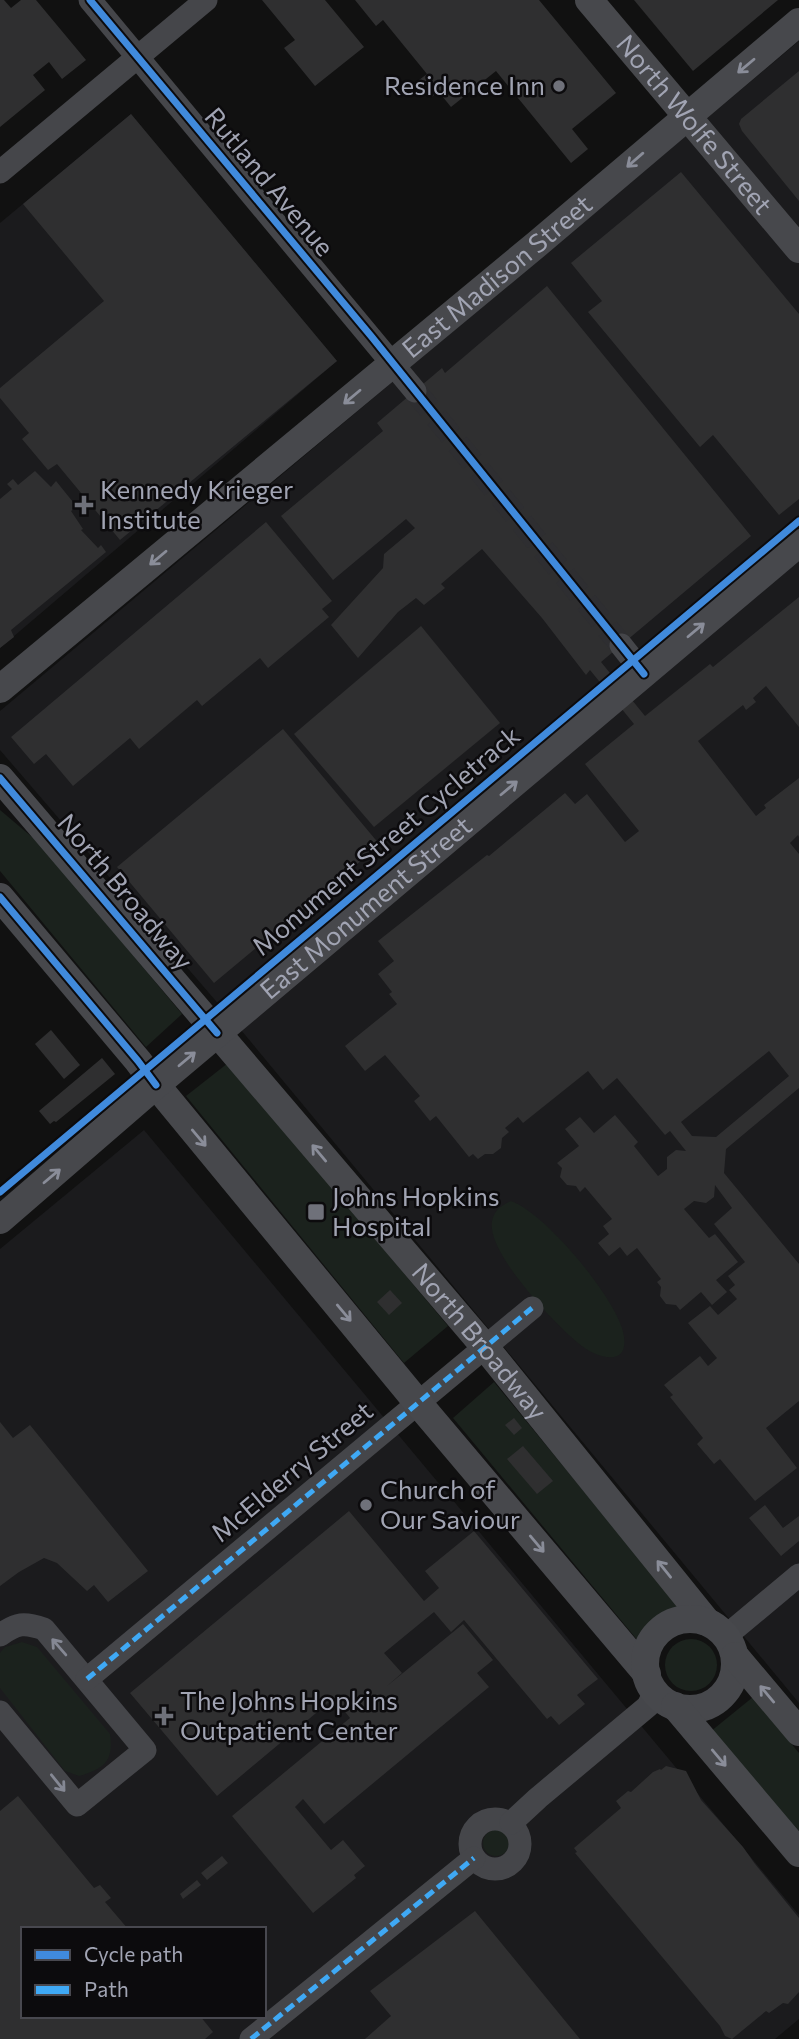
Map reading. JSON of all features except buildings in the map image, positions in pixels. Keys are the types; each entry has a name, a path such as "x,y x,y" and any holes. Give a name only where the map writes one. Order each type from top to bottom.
{"main road":[{"name":"North Wolfe Street","path":"590,0 799,249"},
{"name":"East Madison Street","path":"0,689 393,364 799,22"},
{"name":"East Monument Street","path":"0,1220 217,1033 799,543"},
{"name":"North Broadway","path":"0,778 485,1348 799,1732"},
{"path":"0,897 138,1060 418,1403 659,1691 799,1853"},
{"path":"692,1619 723,1638 735,1671 730,1686 720,1698 708,1706 694,1709 659,1691 647,1651 653,1638 664,1628 677,1621 692,1619"}],"street":[{"name":"Rutland Avenue","path":"90,0 415,391"},
{"path":"0,172 206,0"},
{"path":"621,645 644,674"},
{"name":"McElderry Street","path":"87,1679 532,1308"},
{"path":"723,1638 799,1575"},
{"path":"0,1635 16,1624 44,1629 145,1750 77,1805 7,1736 0,1712"},
{"path":"510,1823 648,1706 659,1691"},
{"path":"488,1819 504,1819 510,1823 520,1838 518,1855 513,1862 497,1869 488,1868 474,1858 470,1843 475,1828 488,1819"},
{"path":"251,2039 474,1858"}],"shaded area":[{"path":"799,41 799,1703 246,1036 0,750 0,711"},
{"name":"Kennedy Krieger Institute","path":"131,114 337,361 0,648 0,223"},
{"path":"0,810 39,843 182,1014 146,1047 0,871"},
{"path":"228,1063 448,1326 404,1363 186,1096"},
{"path":"144,1130 799,1915 799,2019 775,2039 0,2039 0,1249"},
{"path":"511,1201 525,1208 558,1237 605,1295 622,1328 623,1350 619,1355 604,1357 578,1343 541,1306 514,1273 503,1257 492,1229 492,1219 496,1211"},
{"path":"494,1382 680,1608 657,1618 639,1642 453,1418"},
{"path":"691,1639 701,1641 709,1647 715,1655 715,1675 709,1683 701,1689 691,1691 681,1689 673,1683 667,1675 665,1665 667,1655 673,1647 681,1641"},
{"path":"22,1642 37,1647 110,1734 109,1757 101,1767 79,1776 65,1771 0,1688 0,1653 5,1647"},
{"path":"753,1697 799,1753 799,1841 705,1736"},
{"path":"496,1830 505,1834 509,1843 505,1852 496,1856 487,1852 483,1843 487,1834"}],"tunnel":[{"path":"415,391 621,645"}],"marked path":[{"path":"87,1679 532,1308"},
{"path":"251,2039 474,1858"}],"cycle path":[{"path":"90,0 371,336 644,674"},
{"name":"Monument Street Cycletrack","path":"0,1192 799,521"},
{"path":"0,778 217,1033"},
{"path":"0,897 156,1085"}],"place":[{"name":"Residence Inn","path":"559,86"},
{"name":"Kennedy Krieger Institute","path":"84,505"},
{"name":"Johns Hopkins Hospital","path":"316,1212"},
{"name":"Church of Our Saviour","path":"366,1505"},
{"name":"The Johns Hopkins Outpatient Center","path":"164,1716"}]}
